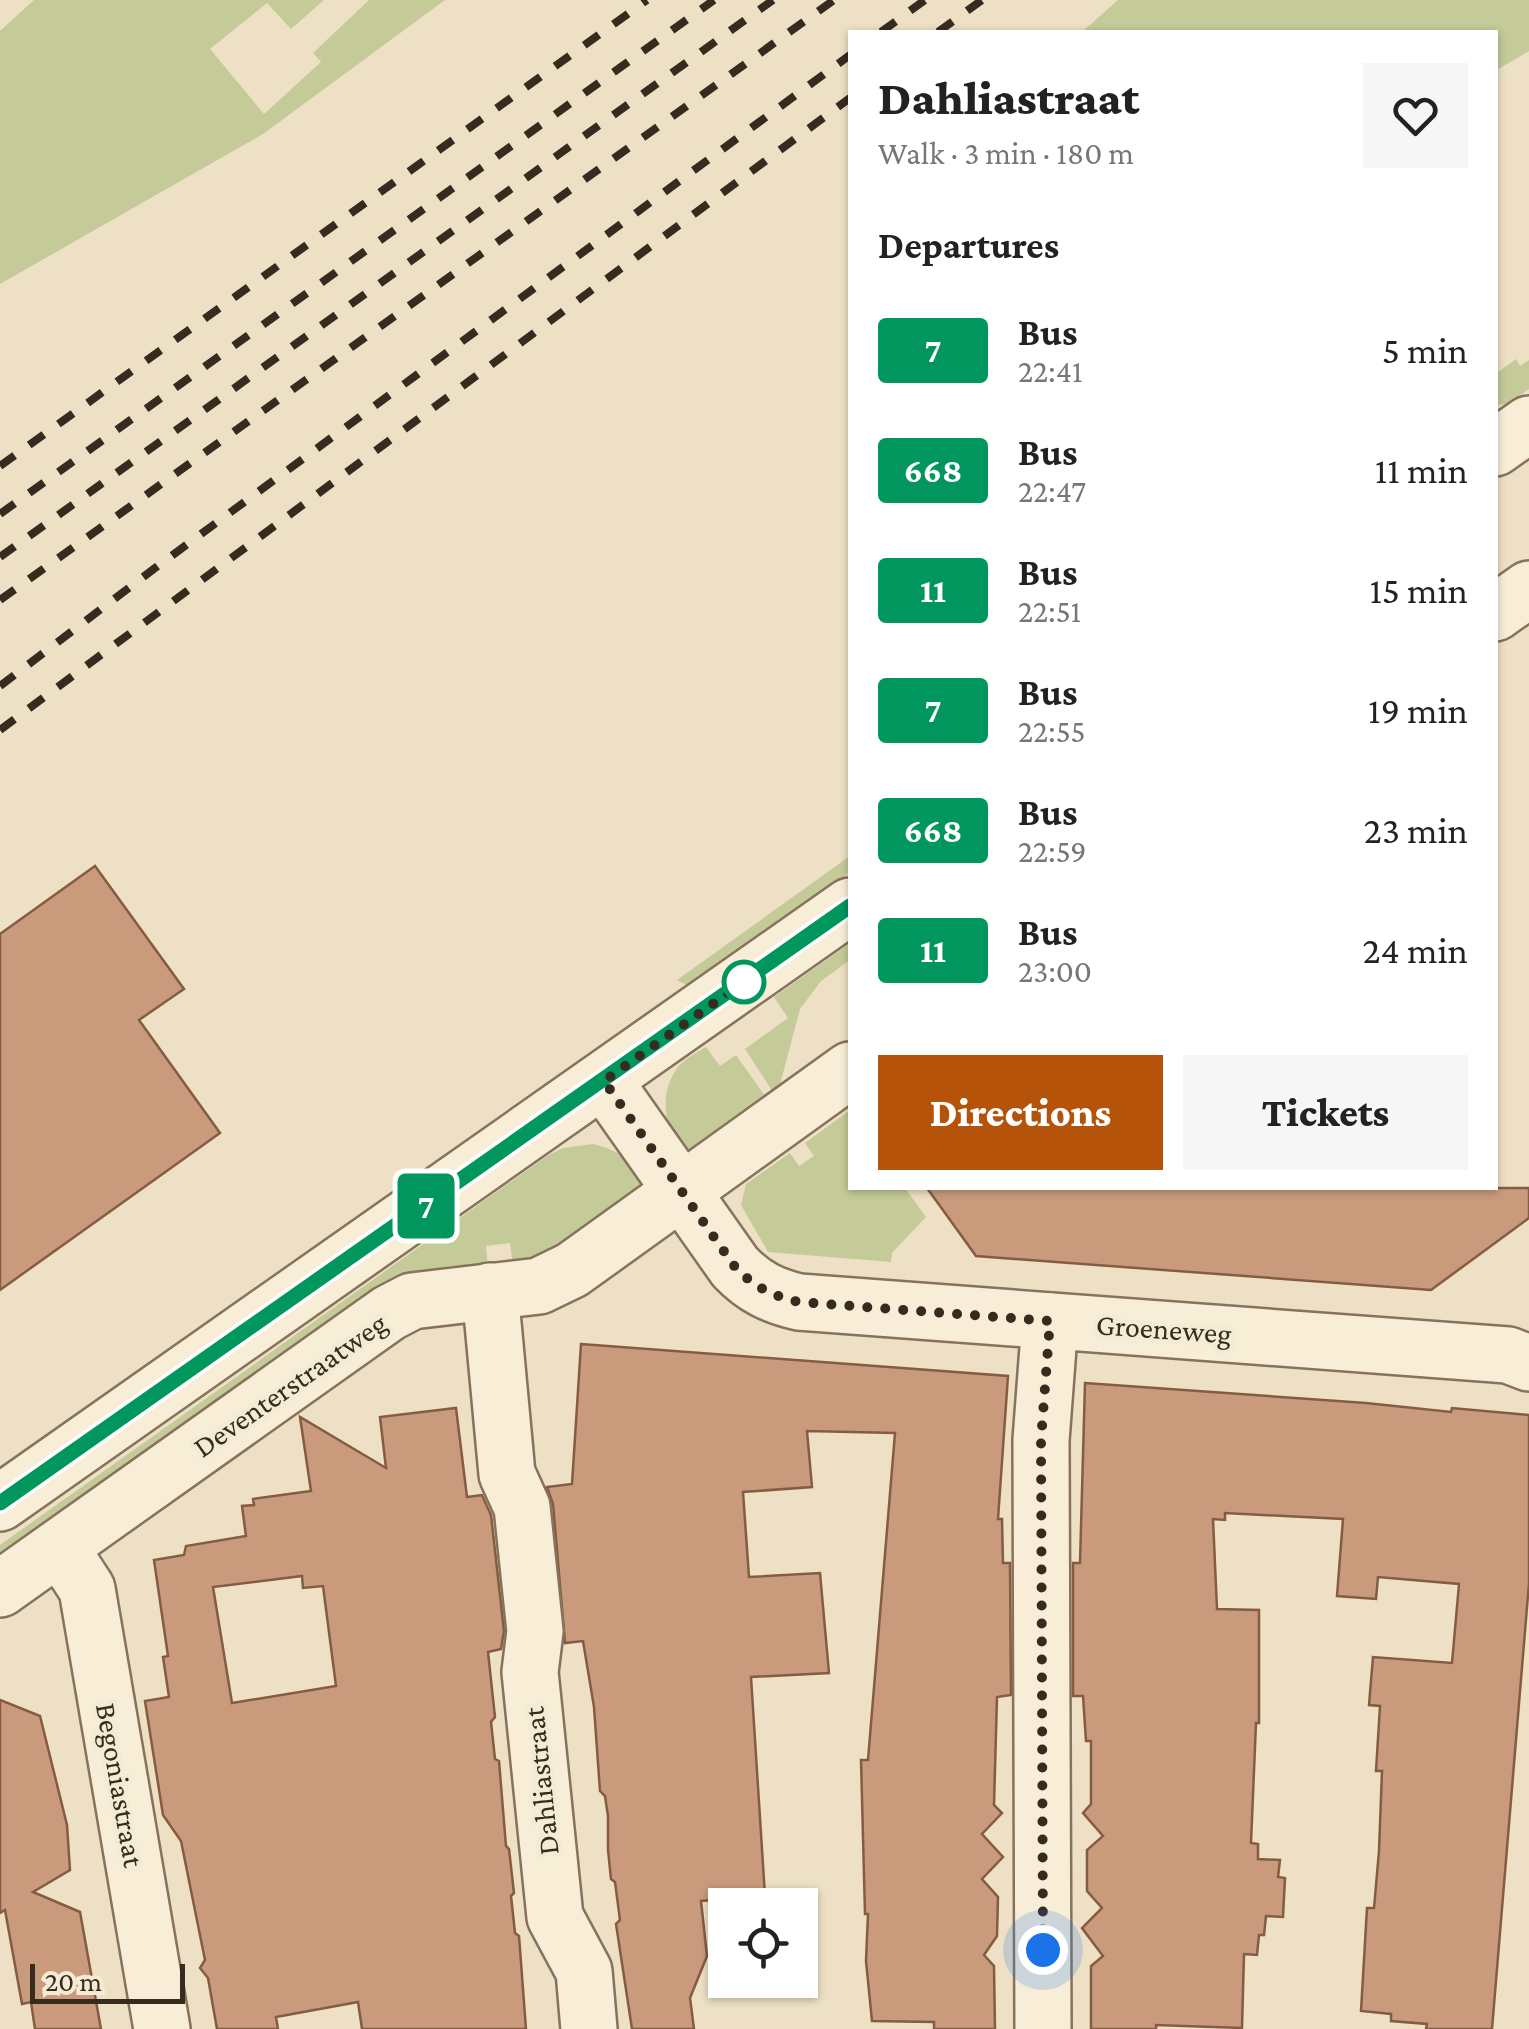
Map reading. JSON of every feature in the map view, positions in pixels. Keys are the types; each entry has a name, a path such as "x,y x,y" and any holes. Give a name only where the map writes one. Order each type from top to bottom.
{"street":[{"path":"1498,446 1529,424"},
{"path":"1498,612 1529,589"},
{"path":"0,1504 848,907"},
{"name":"Deventerstraatweg","path":"0,1589 389,1313 412,1301 539,1286 572,1270 848,1071"},
{"name":"Groeneweg","path":"604,1081 735,1267 750,1282 776,1296 799,1302 1508,1355 1529,1363"},
{"name":"Dahliastraat","path":"490,1291 507,1474 522,1508 526,1543 535,1631 530,1672 555,1917 584,1971 590,2029"},
{"path":"1043,2029 1041,1440 1050,1321"},
{"name":"Begoniastraat","path":"61,1548 87,1588 162,2029"}],"green space":[{"path":"34,0 324,0 291,29 267,3 210,49 264,114 321,62 313,53 369,0 445,0 263,134 0,284 0,31"},
{"path":"1118,0 1529,0 1529,51 1498,69 1498,30 1084,30"},
{"path":"1516,359 1520,366 1529,360 1529,389 1508,404 1498,405 1498,372"},
{"path":"848,857 848,873 690,987 677,980"},
{"path":"848,944 848,961 821,981 800,1009 778,1092 773,1092 745,1049 788,1018 774,997"},
{"path":"706,1047 720,1066 736,1055 770,1103 693,1153 683,1147 670,1129 666,1095 677,1068"},
{"path":"848,1111 848,1190 906,1190 926,1217 892,1253 891,1262 768,1252 741,1205 746,1184 790,1153 799,1166 814,1156 805,1143"},
{"path":"593,1144 626,1158 636,1171 641,1189 576,1248 513,1266 510,1243 486,1246 488,1268 0,1567 0,1545 547,1156 563,1148"}],"building":[{"path":"95,866 184,989 139,1020 220,1133 0,1290 0,934"},
{"path":"1529,1188 1529,1218 1431,1290 976,1256 928,1190"},
{"path":"581,1344 1008,1376 998,1519 1002,1519 1003,1563 1010,1563 1011,1695 997,1697 994,1805 1002,1813 982,1834 1003,1857 982,1879 998,1897 997,1936 984,1955 994,1966 995,2029 934,2029 934,2022 872,2021 866,1961 868,1914 861,1760 868,1760 895,1433 807,1431 812,1487 743,1492 749,1577 820,1573 829,1673 751,1677 764,1888 708,1888 708,1900 701,1901 707,1956 690,1998 694,2029 632,2029 616,1924 620,1920 615,1882 611,1879 608,1816 605,1796 600,1791 594,1707 583,1641 565,1643 553,1504 547,1487 572,1484"},
{"path":"1085,1383 1529,1415 1529,1583 1492,2029 1426,2029 1427,2024 1391,2021 1391,2014 1361,2011 1367,1908 1374,1908 1379,1851 1382,1771 1376,1771 1380,1706 1369,1705 1373,1657 1452,1663 1459,1584 1378,1577 1376,1599 1337,1596 1343,1519 1225,1513 1225,1520 1213,1519 1217,1609 1259,1610 1259,1723 1251,1843 1258,1844 1258,1859 1280,1860 1278,1877 1285,1878 1283,1917 1266,1916 1257,1955 1244,1954 1242,2028 1156,2025 1156,2029 1091,2029 1091,1966 1103,1956 1082,1928 1102,1908 1087,1891 1087,1850 1103,1836 1083,1813 1091,1804 1091,1741 1086,1741 1083,1696 1073,1696 1073,1563 1080,1563"},
{"path":"456,1408 467,1497 482,1495 491,1515 504,1631 501,1649 488,1652 495,1717 491,1722 495,1759 499,1761 515,1933 519,1936 526,2029 362,2029 358,2002 276,2017 278,2029 217,2029 208,1978 200,1968 205,1960 181,1841 163,1815 145,1701 169,1697 163,1657 168,1656 154,1560 184,1555 186,1546 246,1536 242,1506 254,1505 253,1499 311,1491 300,1417 386,1468 380,1417","holes":["302,1576 303,1588 323,1586 336,1686 232,1703 213,1587"]},
{"path":"0,1700 40,1716 67,1825 70,1870 33,1892 80,1912 101,2029 35,2029 31,2002 22,2004 5,1910 0,1913"}],"railway":[{"path":"0,466 647,0"},
{"path":"0,514 714,0"},
{"path":"0,557 773,0"},
{"path":"0,600 834,0"},
{"path":"884,30 925,0"},
{"path":"941,30 982,0"},
{"path":"0,686 848,56"},
{"path":"0,730 848,99"}],"bus line":[{"name":"7","path":"0,1503 848,907"}],"route":[{"path":"744,982 758,972 604,1081 735,1267 750,1282 776,1296 799,1302 1050,1321 1041,1440 1043,1950"}]}
